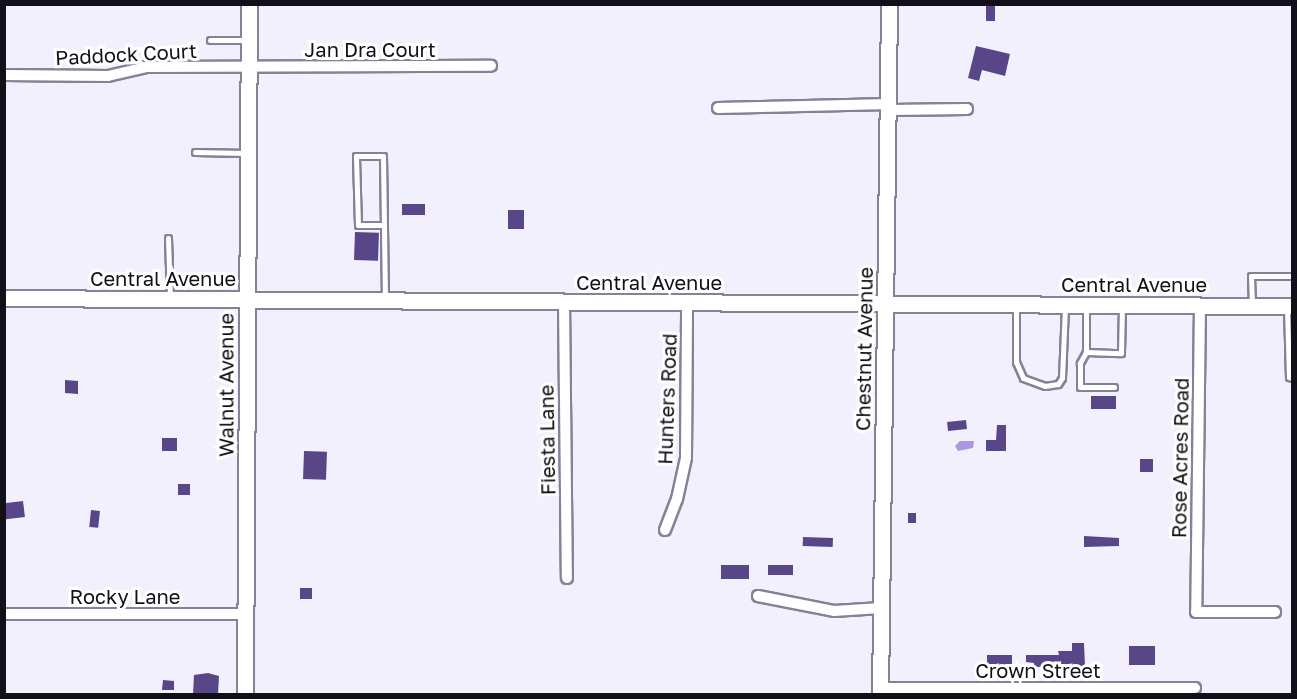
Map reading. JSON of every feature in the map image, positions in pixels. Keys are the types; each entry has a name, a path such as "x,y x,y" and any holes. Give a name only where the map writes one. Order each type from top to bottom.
{"street":[{"name":"Walnut Avenue","path":"245,694 249,4"},
{"name":"Chestnut Avenue","path":"880,691 890,107 889,4"},
{"name":"Jan Dra Court","path":"249,68 491,66"},
{"name":"Paddock Court","path":"4,75 108,76 146,67 249,68"},
{"path":"718,108 967,109"},
{"name":"Central Avenue","path":"4,298 886,306 1290,306"},
{"name":"Fiesta Lane","path":"564,302 567,578"},
{"name":"Hunters Road","path":"665,530 677,500 686,458 687,303"},
{"name":"Rose Acres Road","path":"1200,305 1196,612 1275,612"},
{"path":"758,596 834,611 881,608"},
{"name":"Rocky Lane","path":"4,614 246,614"},
{"name":"Crown Street","path":"880,691 1195,688"}],"lane":[{"path":"210,40 249,40"},
{"path":"195,153 248,153"},
{"path":"384,225 358,225 356,156 383,156 384,225 385,301"},
{"path":"168,238 170,299"},
{"path":"1252,305 1251,276 1293,276"},
{"path":"1086,352 1121,352 1122,305"},
{"path":"1016,306 1016,362 1023,378 1045,386 1058,384 1062,378 1065,306"},
{"path":"1086,306 1086,352 1080,363 1080,387 1114,387"},
{"path":"1290,306 1289,377 1293,378"}],"shaded area":[{"path":"960,441 974,441 973,448 958,451 955,446"}],"building":[{"path":"986,4 995,4 995,21 986,21"},
{"path":"976,46 1010,54 1005,76 982,70 979,81 968,78"},
{"path":"402,204 425,204 425,215 402,215"},
{"path":"508,210 524,210 524,229 508,229"},
{"path":"355,232 379,233 378,261 354,260"},
{"path":"65,380 78,381 78,394 65,393"},
{"path":"1091,396 1116,396 1116,409 1091,409"},
{"path":"966,420 967,429 948,431 947,422"},
{"path":"997,425 1006,425 1006,451 986,451 986,440 996,440"},
{"path":"162,438 177,438 177,451 162,451"},
{"path":"304,451 327,452 326,480 303,479"},
{"path":"1140,459 1153,459 1153,472 1140,472"},
{"path":"178,484 190,484 190,495 178,495"},
{"path":"23,501 25,517 6,519 4,503"},
{"path":"91,510 100,511 98,528 89,527"},
{"path":"908,513 916,513 916,523 908,523"},
{"path":"1084,536 1119,538 1119,546 1084,547"},
{"path":"803,537 833,538 833,547 803,546"},
{"path":"721,565 749,565 749,579 721,579"},
{"path":"768,565 793,565 793,575 768,575"},
{"path":"300,588 312,588 312,599 300,599"},
{"path":"1072,643 1084,643 1085,666 1034,667 1034,663 1026,662 1026,655 1059,655 1058,651 1072,651"},
{"path":"1129,646 1155,646 1155,665 1129,665"},
{"path":"987,655 1012,655 1012,667 987,667"},
{"path":"208,673 219,676 218,694 193,694 194,675"},
{"path":"163,680 174,681 174,690 162,690"}]}
